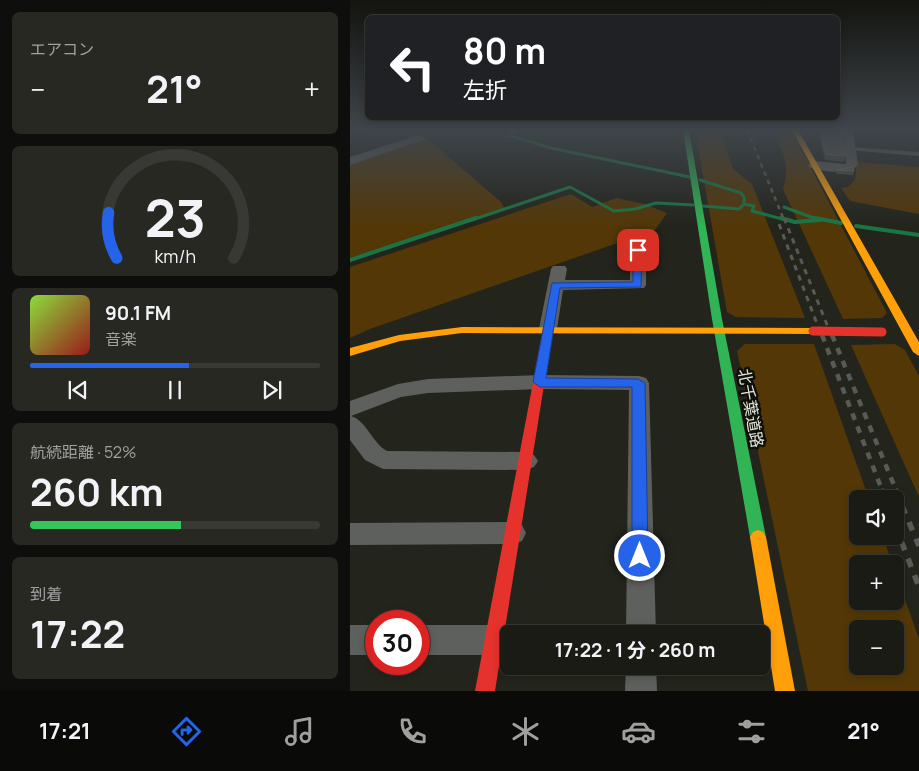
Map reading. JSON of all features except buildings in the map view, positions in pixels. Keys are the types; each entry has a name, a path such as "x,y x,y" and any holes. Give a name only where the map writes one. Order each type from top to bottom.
{"main road":[{"name":"北千葉道路","path":"690,162 785,691"},
{"path":"813,162 877,279 913,332 919,352"},
{"path":"350,352 398,338 462,330 913,332"},
{"path":"485,691 548,330"}],"street":[{"path":"814,165 847,168 852,165 852,162"},
{"path":"548,330 557,277 638,285 638,250"},
{"path":"350,408 398,391 428,386 540,382 638,383 640,625"},
{"path":"350,424 374,454 383,460 526,461"},
{"path":"350,534 513,533"},
{"path":"350,640 365,640"},
{"path":"430,640 494,640"},
{"path":"641,675 641,691"}],"shaded area":[{"path":"350,162 455,162 501,202 505,210 350,258"},
{"path":"701,162 731,162 733,169 752,184 805,318 736,317 727,312"},
{"path":"785,162 808,162 887,313 882,318 843,319 783,189"},
{"path":"857,162 919,167 919,214 850,201 841,188 848,187 855,180"},
{"path":"571,194 592,207 616,198 644,204 667,213 655,230 370,329 350,338 350,267"},
{"path":"745,344 814,344 866,490 849,490 849,545 886,545 889,555 849,555 849,610 904,610 904,596 919,639 919,691 808,691 737,351"},
{"path":"895,344 905,350 919,376 919,497 851,345"}],"waterway":[{"path":"619,162 690,177"},
{"path":"700,180 741,193 744,197 744,204"},
{"path":"472,220 570,187 614,211 635,209 656,203 693,205"},
{"path":"703,206 739,209 744,204"},
{"path":"744,204 754,206 752,211 786,220"},
{"path":"784,207 819,220"},
{"path":"350,260 476,218"},
{"path":"781,218 795,222 820,220"},
{"path":"815,218 841,223"},
{"path":"856,226 919,235"}],"railway":[{"path":"760,162 784,220"},
{"path":"784,218 832,337"},
{"path":"779,224 822,337"},
{"path":"822,335 882,490"},
{"path":"832,335 896,490"},
{"path":"895,489 919,546"},
{"path":"903,545 919,587"}],"traffic: fast":[{"path":"691,162 717,319 758,537"}],"traffic: slow":[{"path":"813,162 919,352"},
{"path":"350,352 399,338 462,330 813,331"},
{"path":"758,537 785,691"}],"traffic: jam":[{"path":"485,691 548,329"},
{"path":"813,331 882,332"}],"route":[{"path":"638,250 638,285 556,285 540,382 638,383 640,556"}]}
